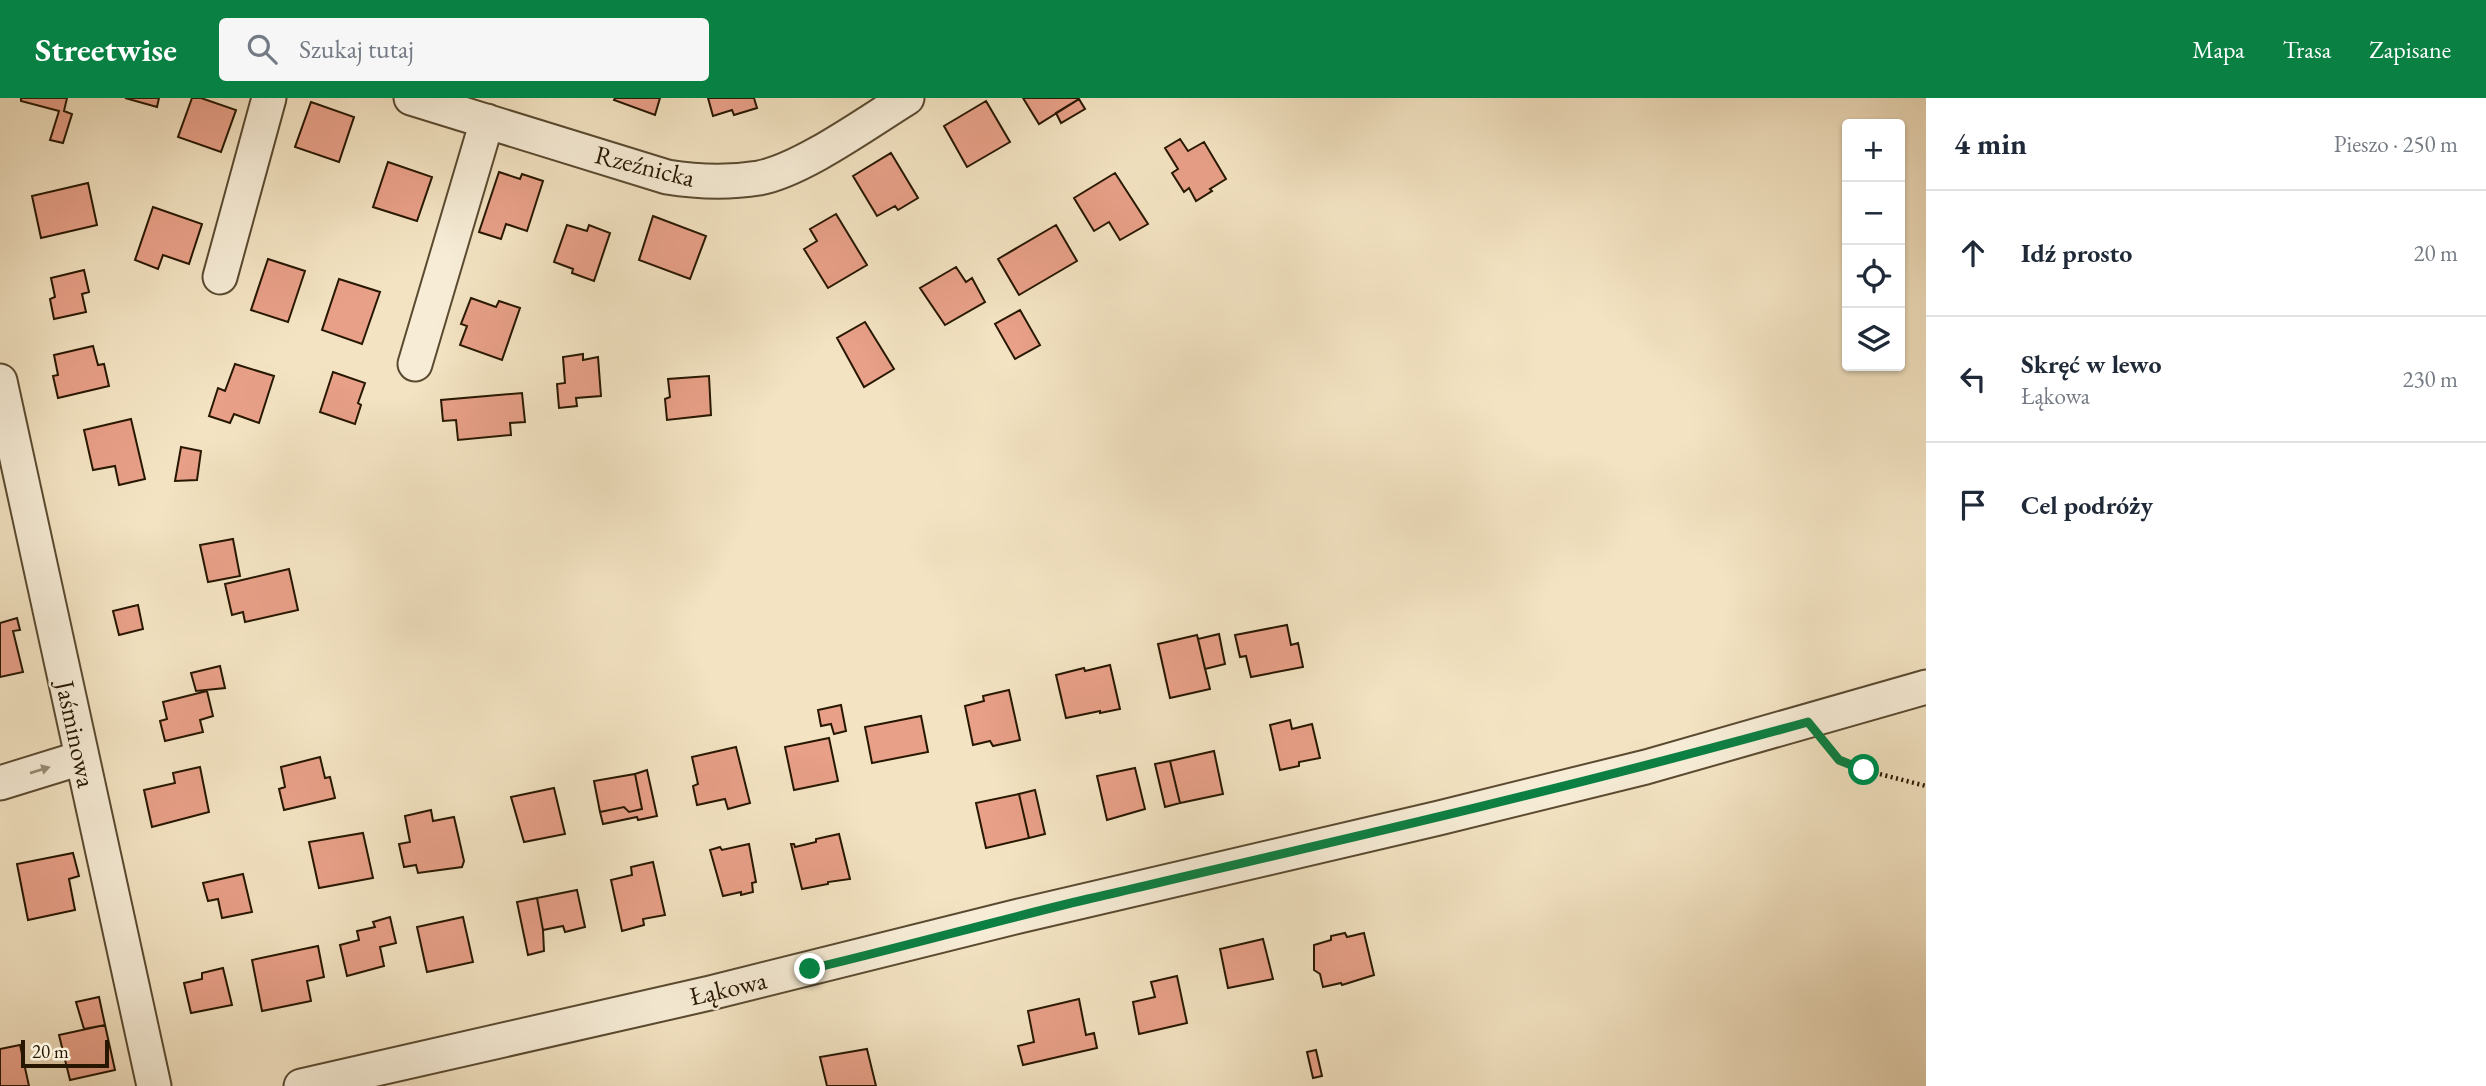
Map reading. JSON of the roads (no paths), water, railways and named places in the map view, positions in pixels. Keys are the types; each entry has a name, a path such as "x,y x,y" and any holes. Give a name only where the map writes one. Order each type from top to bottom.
{"street":[{"path":"220,277 269,98"},
{"name":"Rzeźnicka","path":"411,98 667,177 695,181 761,178 797,164 907,98"},
{"path":"415,365 487,121"},
{"name":"Jaśminowa","path":"0,381 154,1086"},
{"name":"Łąkowa","path":"302,1086 710,993 1019,916 1646,767 1926,687"},
{"path":"0,783 81,758"}]}
